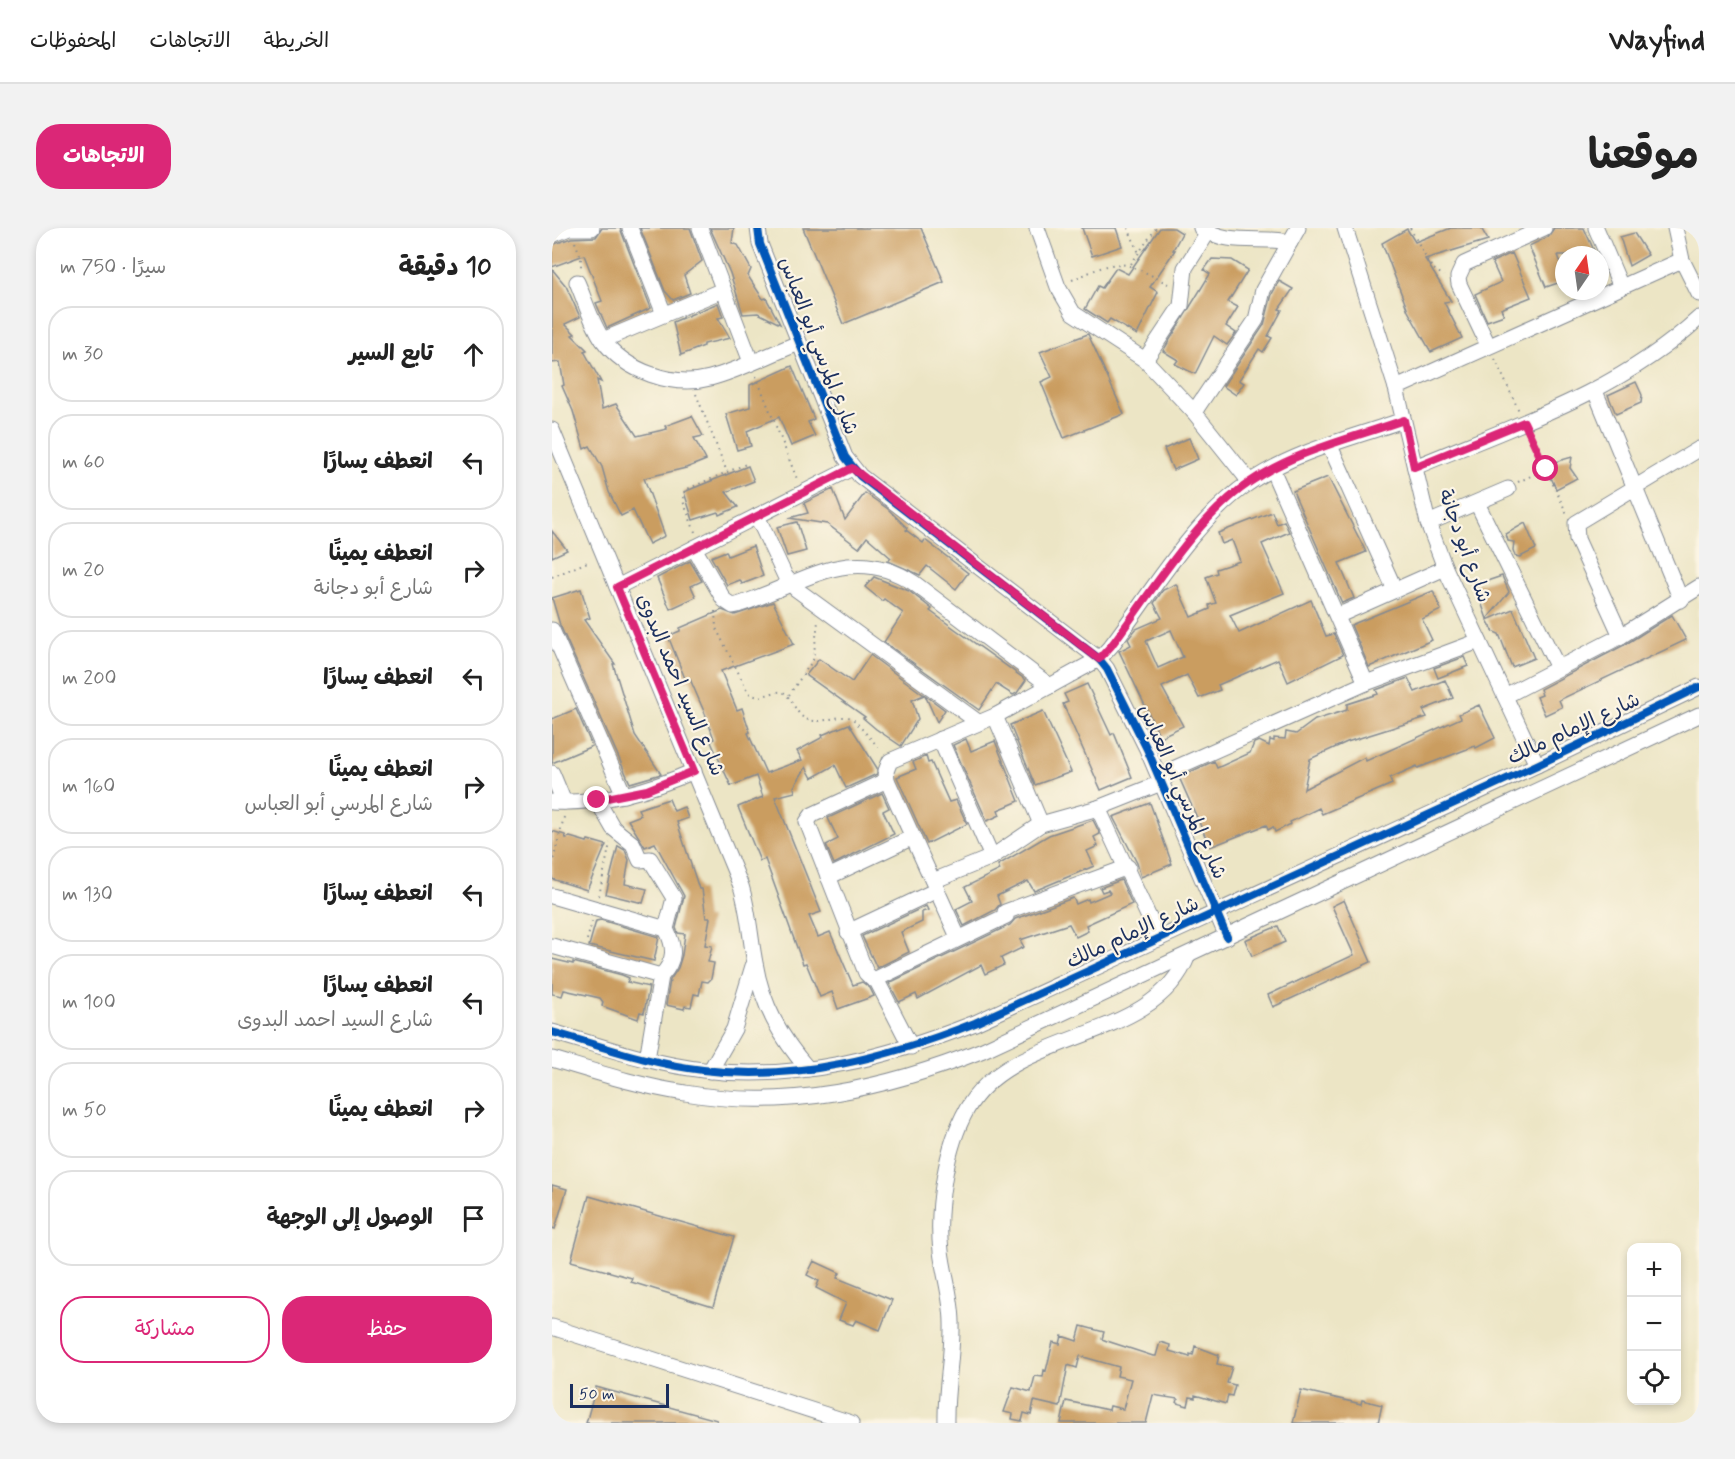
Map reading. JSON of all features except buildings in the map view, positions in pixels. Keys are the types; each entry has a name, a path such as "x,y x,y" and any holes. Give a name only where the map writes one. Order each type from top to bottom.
{"street":[{"path":"558,231 591,228"},
{"path":"630,228 664,314"},
{"path":"700,228 751,362"},
{"name":"شارع المرسي أبو العباس","path":"758,228 760,244 839,445 852,468 1099,659 1131,714 1227,937"},
{"path":"1037,228 1058,286 1073,313 1146,360 1194,412 1250,482"},
{"path":"1194,412 1256,320 1263,290 1298,228"},
{"name":"شارع أبو دجانة","path":"1345,228 1396,388 1428,523 1445,568 1538,765"},
{"path":"1488,345 1459,284 1460,270 1464,264 1527,231 1544,228"},
{"path":"1596,228 1621,287"},
{"path":"1675,228 1682,260 1699,294"},
{"path":"1146,360 1181,306 1185,268 1205,230 1235,240 1290,242"},
{"path":"1396,388 1682,260"},
{"path":"577,282 603,340 623,360 639,369 673,380 709,378 799,343"},
{"path":"603,340 723,290"},
{"path":"1414,467 1595,391 1657,353 1699,318"},
{"path":"1595,391 1681,600"},
{"path":"958,937 887,780 886,771 890,761 995,716 1099,659 1206,521 1250,482 1272,469 1404,420"},
{"name":"شارع السيد احمد البدوى","path":"552,430 741,886 751,923 754,960 767,1008 783,1037 808,1069"},
{"path":"1330,446 1395,590"},
{"path":"1621,636 1575,531 1576,523 1699,449"},
{"path":"617,587 852,468"},
{"path":"1272,469 1366,683"},
{"path":"1428,523 1508,489"},
{"path":"1477,502 1558,668"},
{"path":"757,516 791,584 978,722"},
{"path":"698,547 726,603 737,605 850,564 890,570 914,583 1050,686"},
{"path":"1337,616 1445,568"},
{"path":"1505,696 1621,636 1699,587"},
{"path":"552,630 624,795"},
{"path":"848,932 992,856 1041,824 1098,808 1161,783 1173,770 1366,683 1479,641"},
{"name":"شارع الإمام مالك","path":"552,1032 647,1059 710,1071 762,1073 808,1069 853,1062 911,1047 975,1023 1159,939 1538,765 1699,687"},
{"name":"شارع الإمام مالك","path":"552,1059 643,1085 687,1094 764,1099 819,1096 894,1081 954,1062 1227,937 1699,715"},
{"path":"995,716 1041,824"},
{"path":"940,739 992,856"},
{"path":"552,773 558,802 597,800 647,790 694,771"},
{"path":"887,780 809,816 807,822 848,932 866,974 872,979 1006,916 1005,912 1128,867"},
{"path":"597,800 614,828 633,844 640,860 650,860 674,898 666,929 674,946 670,966 661,975 647,1059"},
{"path":"1098,808 1128,867 1159,939"},
{"path":"828,877 913,837"},
{"path":"552,896 666,929"},
{"path":"552,946 661,975"},
{"path":"946,1423 953,1341 952,1317 939,1227 945,1178 966,1111 976,1095 1008,1068 1148,1004 1172,985 1182,973 1188,955"},
{"name":"شارع السيد احمد البدوى","path":"710,1071 740,1014 754,960"},
{"path":"876,979 911,1047"},
{"path":"552,1327 851,1423"}],"path":[{"path":"1128,228 1139,253"},
{"path":"1131,264 1155,228"},
{"path":"1410,228 1432,268 1459,284"},
{"path":"558,231 581,257 577,282"},
{"path":"1058,286 1107,265 1131,264 1183,292"},
{"path":"1488,345 1575,531"},
{"path":"751,362 802,494"},
{"path":"690,380 727,472"},
{"path":"698,547 683,501 683,493 688,488 746,464"},
{"path":"1508,489 1546,469"},
{"path":"552,577 604,555"},
{"path":"726,603 715,609 714,619 748,692 759,697 776,691 788,696 802,717 809,720 846,716 852,718 890,761"},
{"path":"788,696 815,654 818,604"},
{"path":"552,865 564,817 558,802"},
{"path":"583,954 596,910 614,828"}],"cycle path":[{"path":"758,228 760,244 845,457 860,476 1099,659 1107,669 1147,749 1227,937"},
{"path":"552,1032 664,1064 738,1073 807,1069 876,1056 975,1023 1537,765 1699,687"}],"route":[{"path":"597,800 647,790 694,771 617,587 852,468 1099,659 1206,521 1250,482 1291,460 1404,420 1414,467 1524,422 1546,469"}]}
